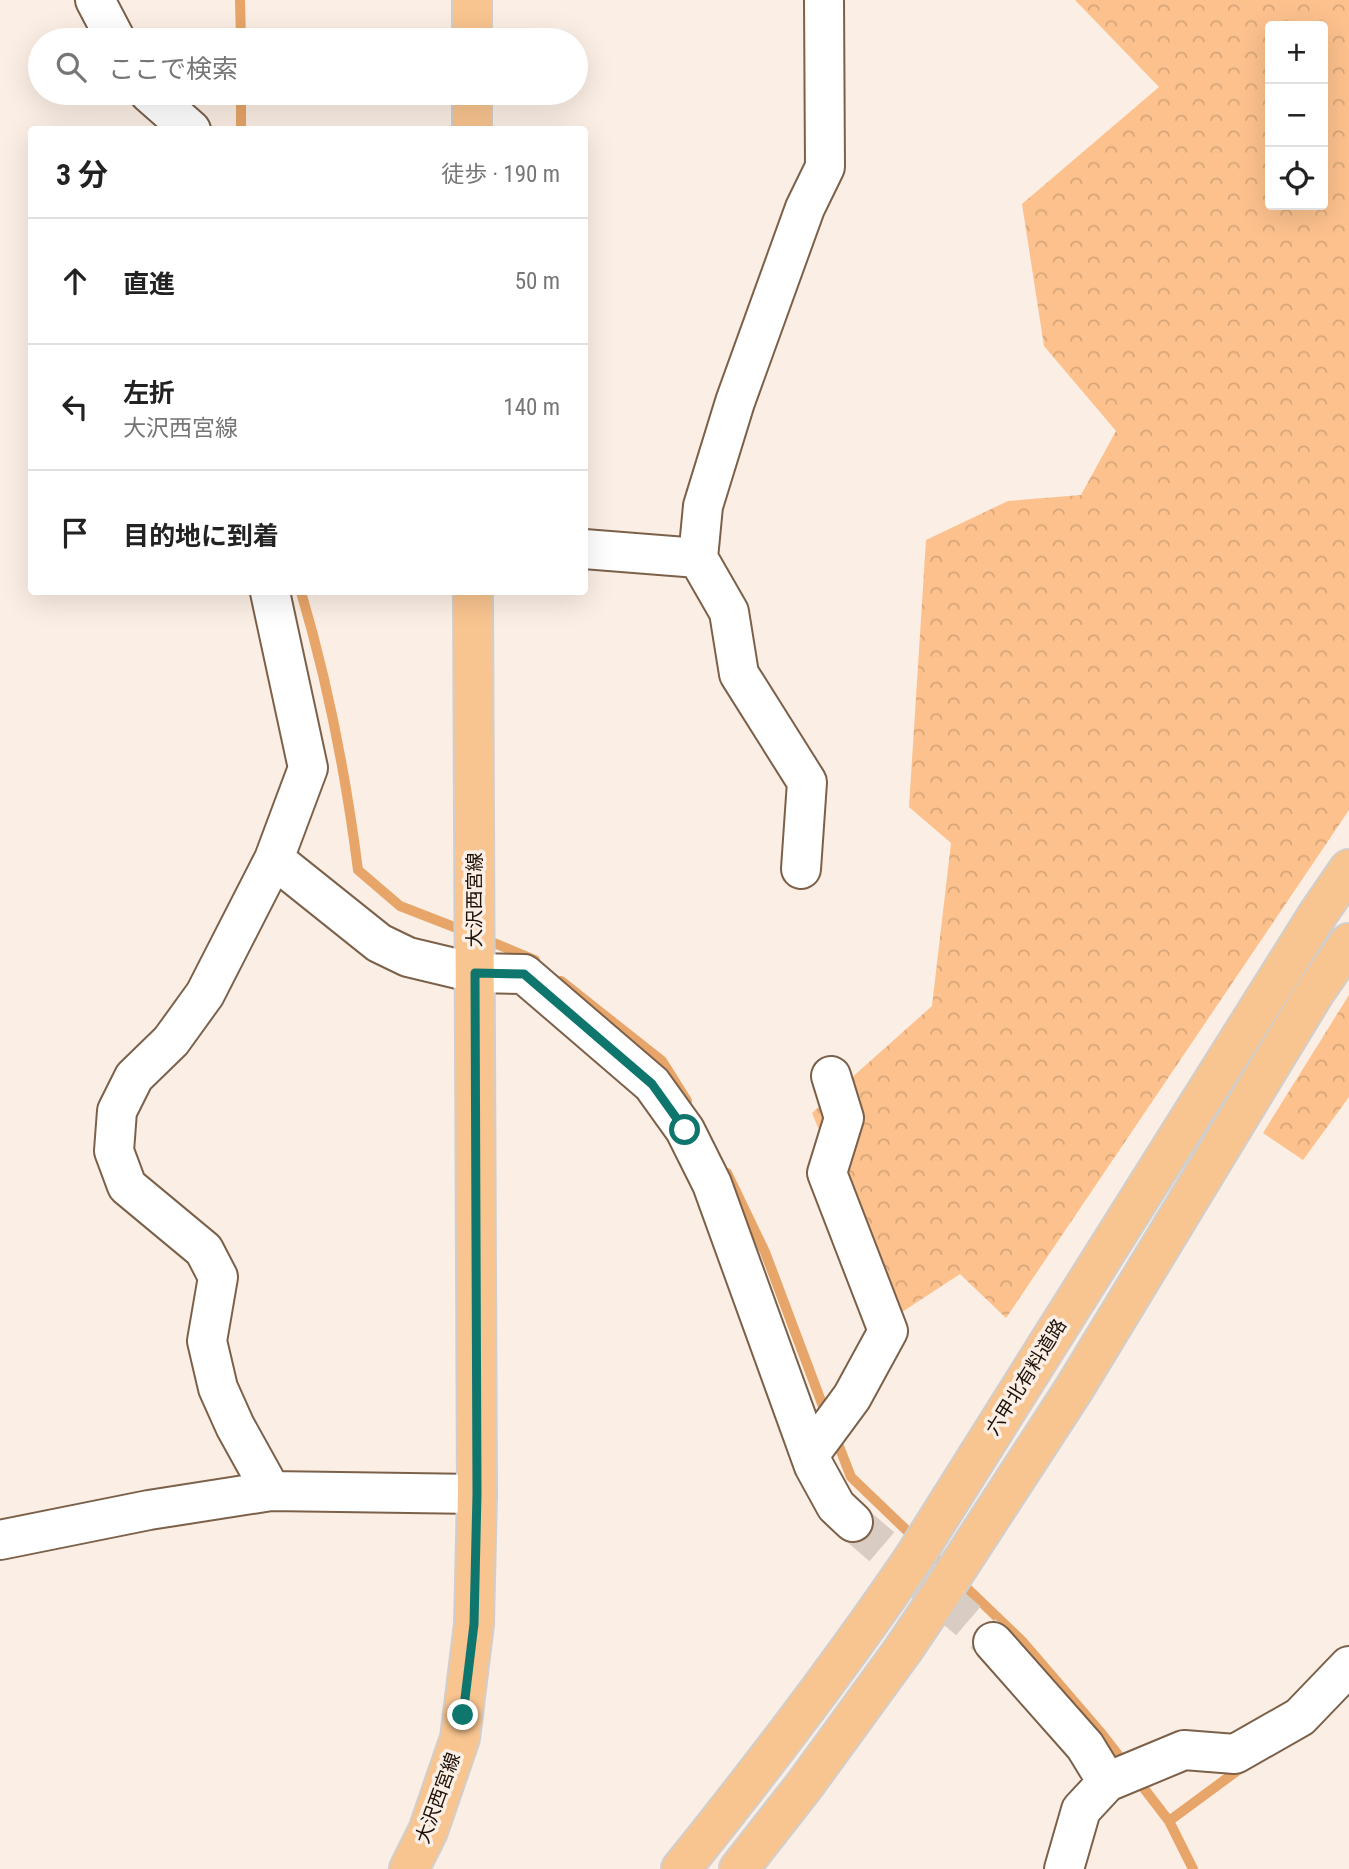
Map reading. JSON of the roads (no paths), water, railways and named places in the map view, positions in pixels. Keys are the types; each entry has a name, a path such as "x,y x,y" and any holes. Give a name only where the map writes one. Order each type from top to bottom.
{"main road":[{"path":"472,0 472,28"},
{"path":"472,105 472,126"},
{"name":"大沢西宮線","path":"409,1869 428,1831 460,1738 474,1624 477,1494 473,595"},
{"name":"六甲北有料道路","path":"681,1869 852,1649 915,1556 1318,914 1349,869"},
{"path":"739,1869 804,1786 940,1595 1074,1388 1315,992 1349,943"}],"street":[{"path":"95,0 110,28"},
{"path":"802,869 807,782 738,674 729,612 698,558 703,506 735,402 805,208 825,167 824,0"},
{"path":"163,105 186,126"},
{"path":"588,549 698,558"},
{"path":"271,595 307,768 274,859 205,994 171,1041 134,1077 117,1111 114,1151 127,1186 204,1250 218,1277 207,1341 218,1388 235,1426 271,1491"},
{"path":"274,859 379,943 408,957 475,964 524,974 652,1084 685,1130 712,1184 812,1450 836,1506 853,1522"},
{"path":"812,1450 846,1404 888,1331 827,1173 844,1118 831,1076"},
{"path":"0,1541 149,1510 271,1491 477,1494"},
{"path":"993,1642 1085,1746 1108,1781"},
{"path":"1064,1869 1082,1811 1108,1781 1184,1750 1235,1754 1300,1717 1349,1666"}],"waterway":[{"path":"240,0 241,28"},
{"path":"241,105 241,126"},
{"path":"302,595 335,730 358,870 400,906 467,932"},
{"path":"482,938 535,960"},
{"path":"561,981 662,1061 687,1101"},
{"path":"727,1173 765,1252 827,1417"},
{"path":"835,1436 851,1477 1022,1641 1102,1734 1169,1821 1193,1869"},
{"path":"1169,1821 1245,1765"}],"tunnel":[{"path":"853,1522 993,1642"}]}
